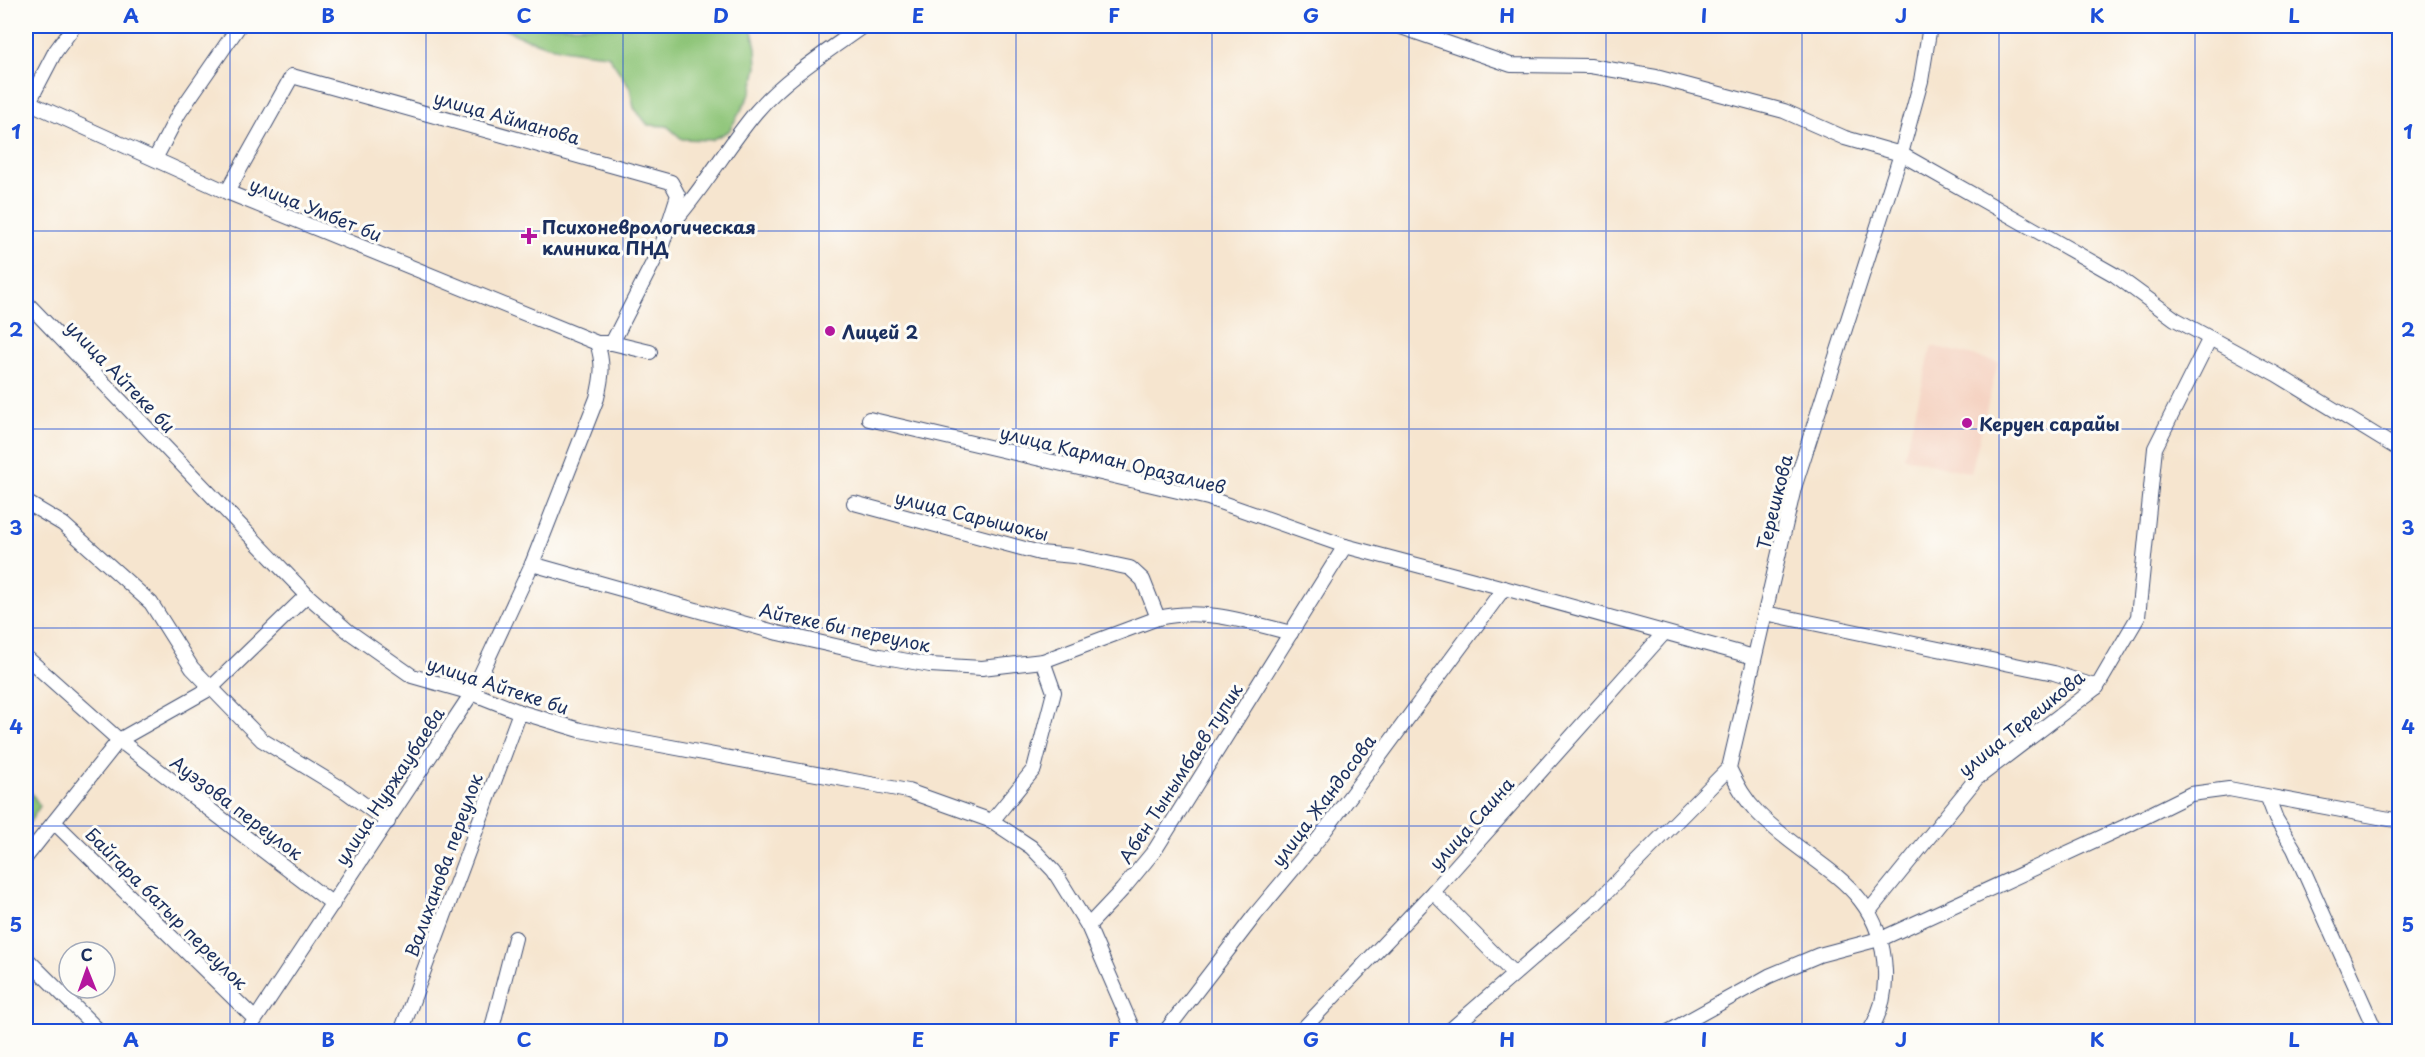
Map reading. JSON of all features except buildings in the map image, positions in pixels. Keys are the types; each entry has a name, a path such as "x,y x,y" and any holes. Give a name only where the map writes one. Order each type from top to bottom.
{"street":[{"path":"27,102 55,52 74,26"},
{"path":"155,159 179,113 238,26"},
{"path":"667,230 694,200 757,111 805,67 863,26"},
{"path":"1398,26 1511,65 1590,66 1656,77 1784,111 1845,138 1901,154 2115,275 2175,319 2276,374 2400,450"},
{"name":"Терешкова","path":"1729,768 1794,488 1901,154 1921,81 1930,26"},
{"name":"улица Айманова","path":"227,192 292,76 671,182 678,195 662,244 612,343"},
{"name":"улица Умбет би","path":"27,102 227,192 597,343"},
{"name":"улица Айтеке би","path":"26,302 307,595 348,631 412,676 472,693 520,712 580,730 908,791 992,821 1031,847 1054,871 1088,926 1134,1032"},
{"name":"улица Терешкова","path":"1869,910 1976,779 2097,687 2138,617 2155,448 2210,338"},
{"path":"597,343 612,343 650,352"},
{"name":"улица Нуржаубаева","path":"247,1032 472,693 532,564 597,398 603,374 602,358 597,343"},
{"name":"улица Карман Оразалиев","path":"869,419 1208,498 1345,546 1754,657"},
{"path":"26,502 63,524 151,603 192,668 262,740 344,790 388,822"},
{"name":"улица Сарышокы","path":"854,503 1040,553 1074,556 1130,568 1143,580 1158,618"},
{"name":"Абен Тынымбаев тупик","path":"1088,926 1155,850 1345,546"},
{"name":"Айтеке би переулок","path":"532,564 767,630 880,657 930,665 982,668 1043,661 1158,618 1195,612 1291,633"},
{"name":"улица Жандосова","path":"1165,1032 1255,915 1320,837 1504,588"},
{"path":"26,857 119,740 211,688 307,595"},
{"path":"1765,613 2054,673 2097,687"},
{"name":"улица Саина","path":"1299,1032 1433,892 1664,633"},
{"name":"Ауэзова переулок","path":"26,657 119,740 333,904"},
{"path":"992,821 1034,769 1054,692 1043,661"},
{"name":"Валиханова переулок","path":"401,1032 520,712"},
{"path":"1448,1032 1595,904 1729,768 1742,795 1759,815 1852,888 1869,910 1881,938 1886,991 1880,1012 1869,1032"},
{"path":"1668,1032 1769,976 1819,954 1881,938 2073,851 2191,794 2229,789 2400,821"},
{"path":"2268,798 2276,819 2294,849 2376,1032"},
{"name":"Байгара батыр переулок","path":"54,822 255,1019"},
{"path":"1433,892 1514,974"},
{"path":"492,1032 515,938"},
{"path":"26,958 100,1032"}],"shaded area":[{"path":"1932,346 1998,362 1971,473 1904,457"}],"green space":[{"path":"498,26 751,26 757,67 751,93 729,131 711,140 682,139 667,126 648,125 634,108 630,88 608,55 551,46"},
{"path":"26,785 40,806 26,828"}],"place":[{"name":"Психоневрологическая клиника ПНД","path":"529,236"},
{"name":"Лицей 2","path":"830,331"},
{"name":"Керуен сарайы","path":"1967,423"}]}
